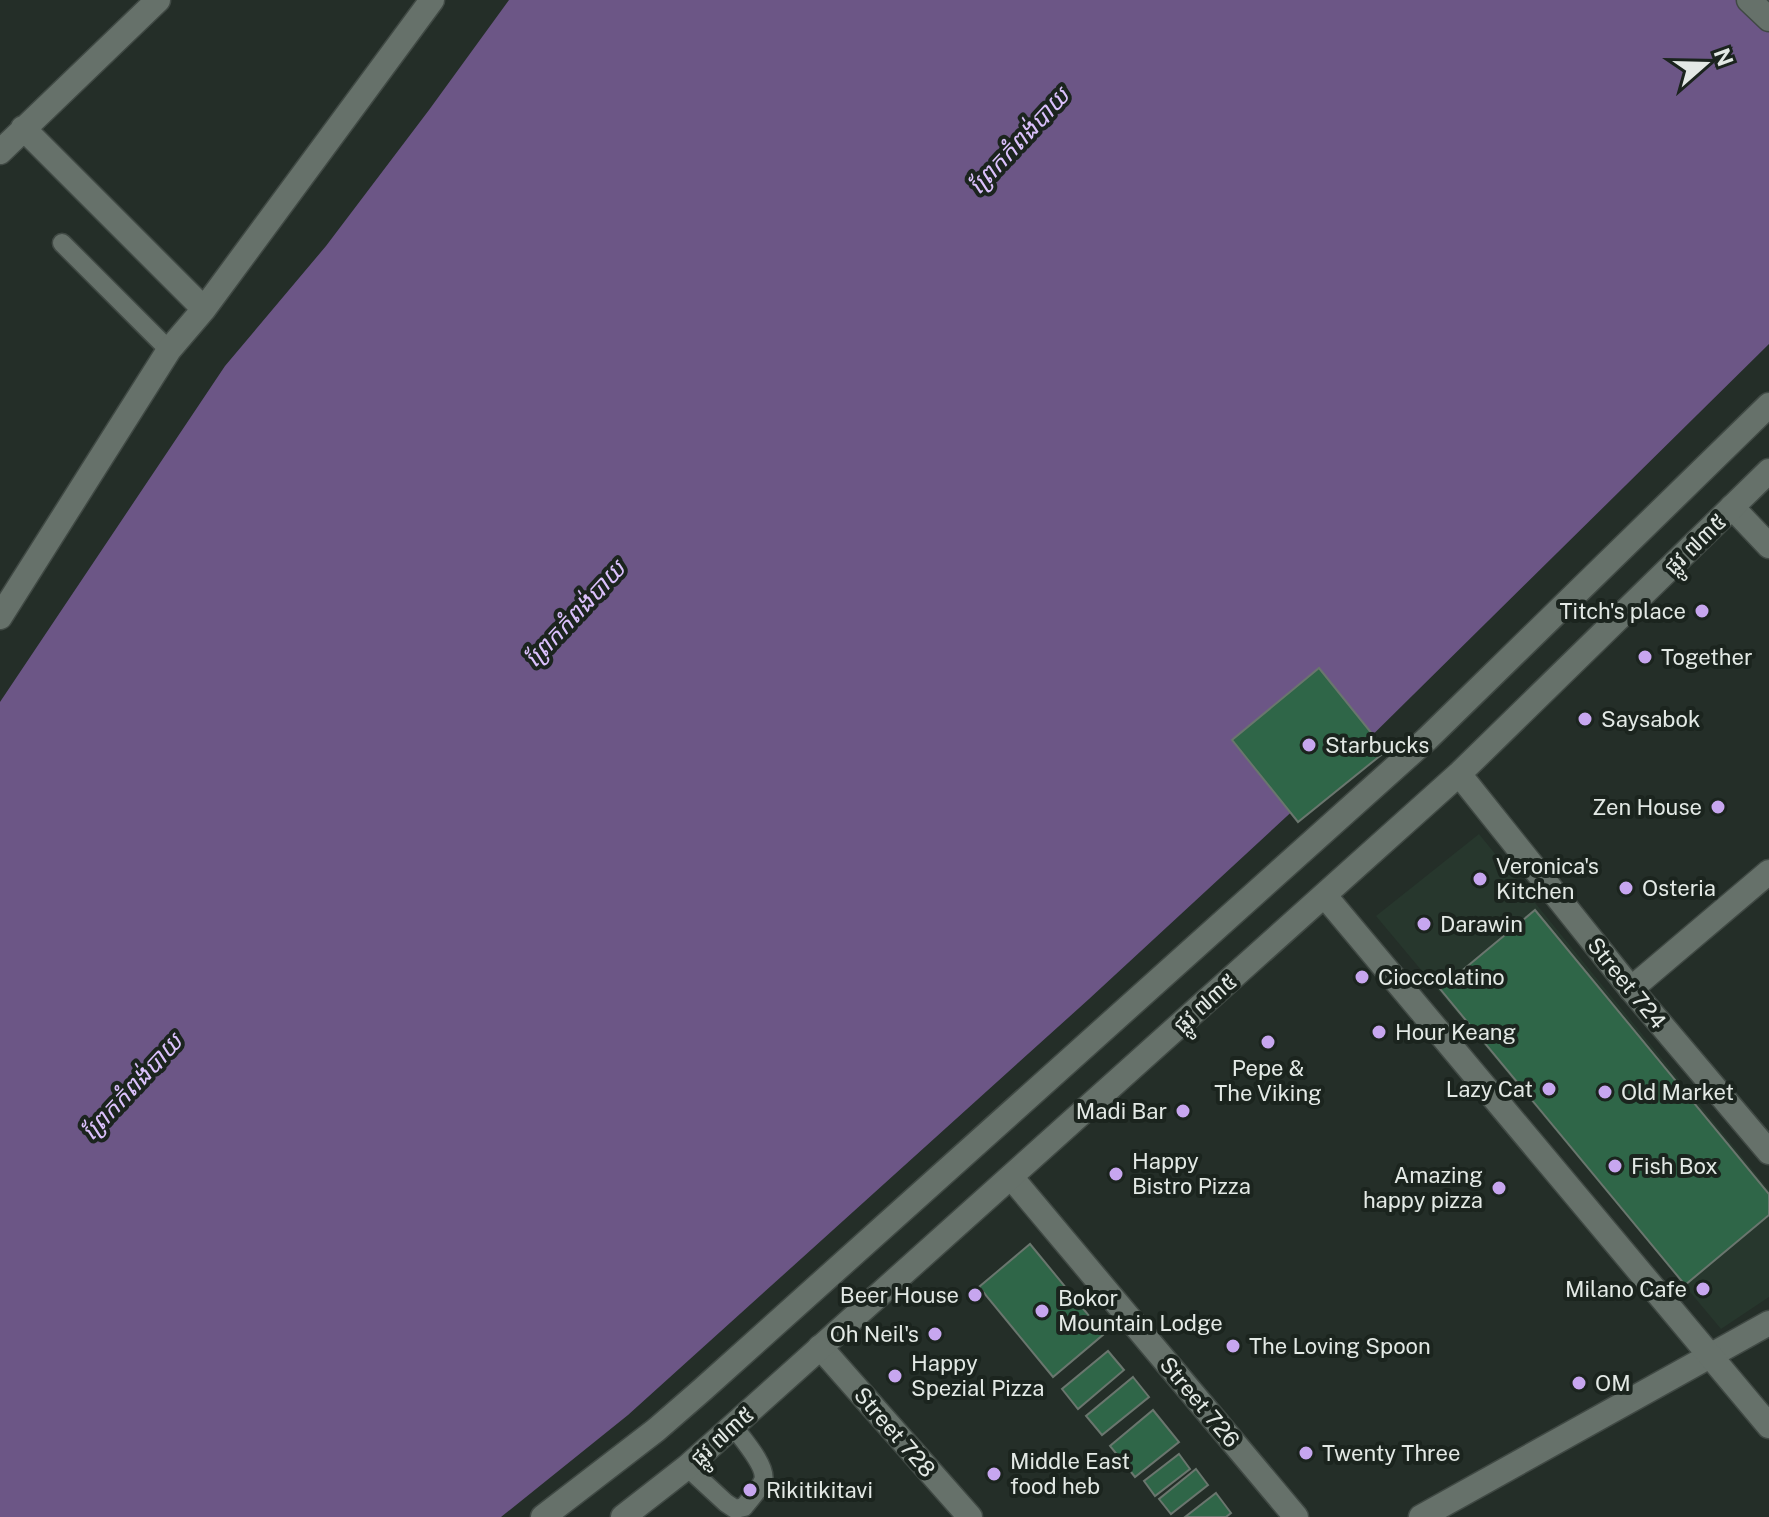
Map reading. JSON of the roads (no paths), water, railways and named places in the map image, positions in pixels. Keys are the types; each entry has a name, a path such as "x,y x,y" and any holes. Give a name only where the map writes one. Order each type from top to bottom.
{"street":[{"path":"2,146 158,0"},
{"path":"0,617 169,350 204,309 432,0"},
{"path":"1749,0 1769,19"},
{"path":"23,128 204,309"},
{"path":"543,1517 656,1430 702,1390 1427,739 1769,405"},
{"name":"ផ្លូវ ៧៣៥","path":"623,1517 687,1467 1459,774 1769,471"},
{"path":"1732,507 1769,546"},
{"name":"Street 724","path":"1459,774 1631,989 1769,1152"},
{"path":"1631,989 1769,872"},
{"path":"1325,896 1769,1426"},
{"name":"Street 726","path":"1011,1177 1296,1517"},
{"path":"1421,1517 1769,1323"},
{"name":"Street 728","path":"820,1347 970,1517"}],"lane":[{"path":"62,243 169,350"},
{"path":"687,1467 726,1503 735,1509 750,1512 764,1473 761,1464 733,1426"}],"water":[{"name":"ព្រែកកំពង់បាយ","path":"509,0 1769,0 1769,344 1338,769 1089,999 628,1415 501,1517 0,1517 0,702 225,366 326,246"}],"place":[{"name":"Titch's place","path":"1702,611"},
{"name":"Together","path":"1645,657"},
{"name":"Saysabok","path":"1585,719"},
{"name":"Starbucks","path":"1309,745"},
{"name":"Zen House","path":"1718,807"},
{"name":"Veronica's Kitchen","path":"1480,879"},
{"name":"Osteria","path":"1626,888"},
{"name":"Darawin","path":"1424,924"},
{"name":"Cioccolatino","path":"1362,977"},
{"name":"Hour Keang","path":"1379,1032"},
{"name":"Pepe & The Viking","path":"1268,1042"},
{"name":"Lazy Cat","path":"1549,1089"},
{"name":"Old Market","path":"1605,1092"},
{"name":"Madi Bar","path":"1183,1111"},
{"name":"Fish Box","path":"1615,1166"},
{"name":"Happy Bistro Pizza","path":"1116,1174"},
{"name":"Amazing happy pizza","path":"1499,1188"},
{"name":"Milano Cafe","path":"1703,1289"},
{"name":"Beer House","path":"975,1295"},
{"name":"Bokor Mountain Lodge","path":"1042,1311"},
{"name":"Oh Neil's","path":"935,1334"},
{"name":"The Loving Spoon","path":"1233,1346"},
{"name":"Happy Spezial Pizza","path":"895,1376"},
{"name":"OM","path":"1579,1383"},
{"name":"Twenty Three","path":"1306,1453"},
{"name":"Middle East food heb","path":"994,1474"},
{"name":"Rikitikitavi","path":"750,1490"}]}
